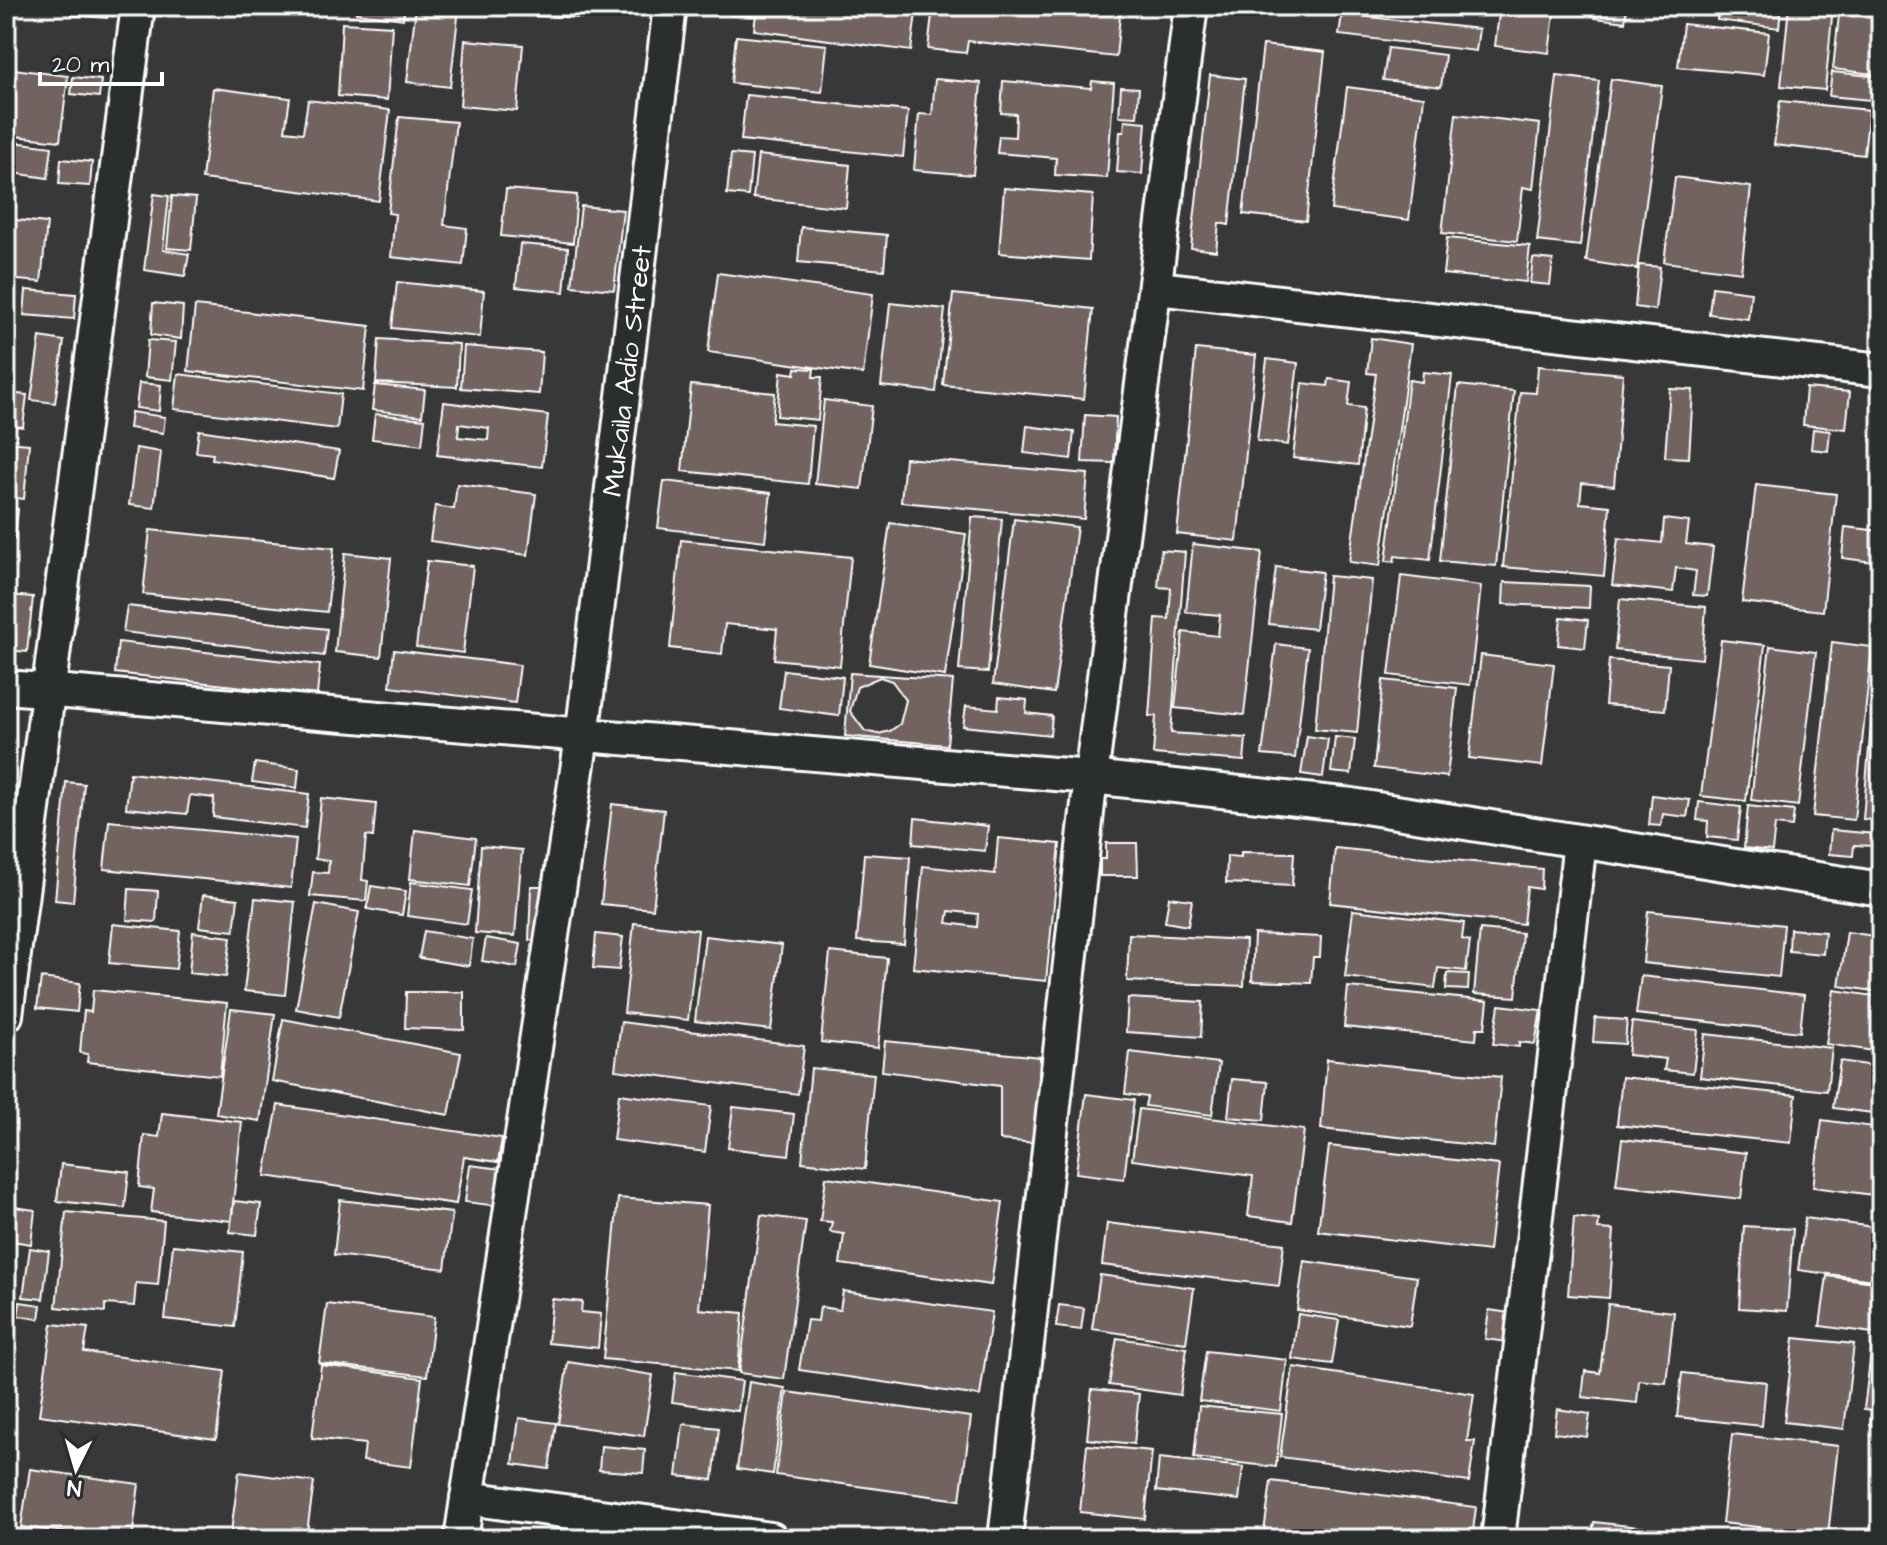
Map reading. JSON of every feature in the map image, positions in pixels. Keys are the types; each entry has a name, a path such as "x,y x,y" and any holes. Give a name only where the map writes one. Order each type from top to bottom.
{"street":[{"path":"6,1015 51,692 138,6"},
{"name":"Mukaila Adio Street","path":"461,1539 582,737 670,6"},
{"path":"1005,1539 1091,777 1157,288 1191,6"},
{"path":"1157,288 1881,370"},
{"path":"6,687 1091,777 1352,805 1881,889"},
{"path":"1498,1539 1580,842"},
{"path":"467,1498 771,1539"}],"building":[{"path":"73,6 108,6 107,18 72,15"},
{"path":"357,6 405,6 403,19 356,13"},
{"path":"416,6 459,8 450,87 407,82"},
{"path":"472,6 583,6 583,18 472,13"},
{"path":"732,6 754,6 753,16 731,15"},
{"path":"757,6 917,6 911,51 754,30"},
{"path":"933,6 1121,6 1116,57 968,41 966,53 928,49"},
{"path":"1247,6 1321,6 1320,14"},
{"path":"1500,6 1555,6 1549,53 1495,46"},
{"path":"1596,6 1627,6 1625,22 1595,18"},
{"path":"1718,6 1781,6 1779,28 1717,20"},
{"path":"1789,6 1833,6 1825,90 1781,86"},
{"path":"1840,6 1881,6 1881,75 1833,69"},
{"path":"1342,14 1479,29 1476,51 1339,35"},
{"path":"342,23 392,26 387,100 338,96"},
{"path":"1683,24 1769,33 1764,75 1678,67"},
{"path":"736,36 827,45 822,92 731,83"},
{"path":"465,40 523,45 517,111 460,106"},
{"path":"1263,45 1325,52 1306,221 1243,214"},
{"path":"1388,48 1445,55 1441,87 1383,80"},
{"path":"6,68 68,76 60,141 6,135"},
{"path":"1832,72 1881,77 1881,101 1829,96"},
{"path":"1210,75 1245,79 1229,225 1219,223 1216,251 1191,248"},
{"path":"1557,76 1599,81 1580,246 1537,241"},
{"path":"73,77 101,80 99,97 71,94"},
{"path":"935,79 981,83 973,175 914,170 919,114 932,115"},
{"path":"1611,79 1662,86 1637,269 1586,261"},
{"path":"1003,81 1091,88 1092,81 1114,83 1107,178 1055,175 1056,158 997,153 999,136 1015,137 1016,114 1001,113"},
{"path":"1121,87 1139,88 1137,117 1119,116"},
{"path":"1347,87 1424,97 1409,220 1331,210"},
{"path":"213,88 290,98 285,131 303,133 308,100 390,110 379,201 202,179"},
{"path":"746,95 908,111 903,157 741,140"},
{"path":"1780,101 1869,110 1864,155 1774,145"},
{"path":"1456,114 1540,124 1533,189 1523,187 1517,241 1442,233"},
{"path":"399,117 456,122 444,225 467,228 463,265 391,257 395,214 388,213"},
{"path":"1125,120 1146,122 1142,174 1117,172 1120,132 1124,132"},
{"path":"6,141 52,147 48,178 6,172"},
{"path":"731,154 752,156 748,196 727,194"},
{"path":"758,155 850,165 846,208 753,198"},
{"path":"61,159 92,162 90,186 59,184"},
{"path":"1675,177 1751,187 1741,272 1664,262"},
{"path":"1004,188 1093,195 1089,260 999,253"},
{"path":"506,189 577,195 573,243 501,236"},
{"path":"154,194 169,196 163,250 189,254 185,276 144,270"},
{"path":"172,196 196,198 191,250 167,248"},
{"path":"581,206 623,210 614,290 572,286"},
{"path":"6,219 47,223 41,282 6,279"},
{"path":"801,227 887,235 884,270 798,262"},
{"path":"1447,238 1530,246 1526,282 1443,274"},
{"path":"520,244 568,248 564,292 516,287"},
{"path":"1533,258 1553,260 1550,285 1530,283"},
{"path":"1639,265 1660,267 1655,310 1635,307"},
{"path":"718,273 873,294 863,374 708,352"},
{"path":"397,282 484,291 480,337 392,328"},
{"path":"1712,287 1751,292 1748,319 1709,314"},
{"path":"26,290 76,294 74,319 24,315"},
{"path":"953,294 1093,309 1084,399 943,385"},
{"path":"153,303 183,306 181,339 151,335"},
{"path":"890,303 945,309 936,392 881,386"},
{"path":"195,306 370,326 363,391 188,371"},
{"path":"40,337 64,341 55,403 31,400"},
{"path":"1371,338 1411,344 1380,566 1349,562 1376,374 1367,373"},
{"path":"379,339 459,344 457,387 376,383"},
{"path":"148,340 176,342 172,380 145,377"},
{"path":"464,346 542,352 539,394 461,388"},
{"path":"1196,349 1256,355 1237,541 1177,534"},
{"path":"1267,359 1298,363 1288,445 1257,441"},
{"path":"1538,366 1623,374 1614,486 1582,483 1580,503 1610,506 1604,576 1503,567 1520,392 1536,393"},
{"path":"796,368 814,369 813,377 822,377 818,420 777,416 781,372 795,374"},
{"path":"1423,372 1452,375 1430,560 1395,556 1394,562 1386,561 1409,380 1422,382"},
{"path":"178,374 341,394 337,429 174,409"},
{"path":"1329,379 1351,382 1348,406 1364,408 1358,465 1293,458 1302,383 1328,386"},
{"path":"139,383 161,385 159,411 136,408"},
{"path":"375,385 425,390 422,416 372,410"},
{"path":"691,385 775,393 772,422 813,426 808,484 682,471"},
{"path":"1458,385 1514,391 1496,566 1440,561"},
{"path":"1806,388 1850,392 1846,429 1803,425"},
{"path":"1670,389 1693,390 1689,458 1665,457"},
{"path":"6,393 27,395 23,427 6,425"},
{"path":"824,400 872,406 862,489 815,484"},
{"path":"444,402 548,415 542,467 437,455","holes":["459,424 489,428 488,440 458,437"]},
{"path":"131,412 165,417 163,433 129,428"},
{"path":"375,414 425,419 422,445 372,439"},
{"path":"1085,415 1116,417 1114,463 1082,462"},
{"path":"1027,426 1074,432 1071,459 1024,453"},
{"path":"1813,429 1830,431 1828,451 1811,449"},
{"path":"199,430 339,451 334,478 212,459 213,454 196,452"},
{"path":"6,442 29,444 24,499 6,497"},
{"path":"136,448 161,452 154,508 129,505"},
{"path":"905,458 1088,474 1084,519 901,502"},
{"path":"664,481 771,493 765,541 658,528"},
{"path":"457,484 536,494 528,555 430,541 435,506 454,509"},
{"path":"1756,485 1836,494 1823,611 1742,602"},
{"path":"6,507 18,509 15,539 6,538"},
{"path":"972,517 1002,519 988,672 959,670"},
{"path":"1014,519 1077,527 1054,693 993,684"},
{"path":"1664,519 1689,522 1686,544 1713,547 1707,596 1693,595 1696,571 1676,568 1673,592 1612,585 1618,538 1662,543"},
{"path":"890,523 966,534 945,676 869,664"},
{"path":"1845,527 1881,531 1881,563 1842,558"},
{"path":"150,530 334,548 327,612 143,594"},
{"path":"681,540 851,557 840,666 774,659 777,629 725,624 722,654 670,648"},
{"path":"1193,544 1262,552 1244,715 1175,708 1183,632 1218,636 1220,615 1186,612"},
{"path":"1161,550 1185,552 1171,733 1246,738 1244,761 1153,754 1156,716 1149,716 1156,618 1169,619 1171,588 1158,587"},
{"path":"345,553 391,558 381,657 335,652"},
{"path":"427,561 473,566 463,653 416,647"},
{"path":"1276,567 1322,572 1315,629 1269,624"},
{"path":"1329,576 1372,580 1357,733 1315,729"},
{"path":"1401,576 1481,586 1470,685 1389,675"},
{"path":"1504,582 1590,586 1589,608 1503,604"},
{"path":"6,595 33,597 27,652 6,650"},
{"path":"1620,599 1706,607 1702,659 1615,650"},
{"path":"127,606 327,629 324,656 123,632"},
{"path":"1561,617 1588,620 1585,648 1558,645"},
{"path":"1721,640 1765,645 1746,801 1701,796"},
{"path":"118,642 320,665 317,695 115,673"},
{"path":"1832,642 1872,647 1854,820 1813,816"},
{"path":"1276,644 1308,648 1295,758 1262,755"},
{"path":"1770,646 1816,652 1798,806 1751,800"},
{"path":"394,650 520,665 515,703 390,687"},
{"path":"1481,655 1554,664 1542,766 1469,758"},
{"path":"1609,660 1669,665 1665,710 1605,705"},
{"path":"784,670 843,677 839,716 779,708"},
{"path":"850,673 953,680 947,745 845,736","holes":["880,677 892,681 906,700 900,724 878,734 865,731 850,711 857,687"]},
{"path":"1383,680 1457,688 1447,777 1374,768"},
{"path":"999,697 1027,700 1026,713 1052,716 1050,735 963,726 966,706 998,709"},
{"path":"1872,713 1881,713 1881,821 1863,819"},
{"path":"1307,736 1328,739 1323,777 1301,774"},
{"path":"1335,737 1355,739 1351,774 1331,772"},
{"path":"255,763 299,769 297,788 252,782"},
{"path":"130,773 309,794 305,828 213,817 214,798 190,795 187,814 126,808"},
{"path":"66,782 84,784 73,902 55,900"},
{"path":"1652,795 1690,800 1687,817 1663,814 1661,826 1649,825"},
{"path":"321,798 376,804 373,837 366,836 362,880 368,881 366,901 310,896 313,872 328,873 329,861 315,859"},
{"path":"1699,802 1741,807 1737,840 1707,837 1708,821 1697,820"},
{"path":"612,804 664,810 653,909 601,904"},
{"path":"1748,806 1794,811 1792,827 1775,825 1772,851 1744,848"},
{"path":"915,818 988,826 985,851 913,844"},
{"path":"109,821 296,839 291,888 104,869"},
{"path":"415,830 476,838 470,886 410,879"},
{"path":"1831,830 1875,834 1874,846 1854,845 1853,856 1829,854"},
{"path":"998,838 1060,844 1046,981 913,968 923,866 995,874","holes":["949,911 978,914 977,927 947,923"]},
{"path":"1106,843 1137,843 1138,876 1100,876 1100,859 1106,859"},
{"path":"481,846 522,850 515,936 475,933"},
{"path":"1335,848 1542,869 1541,889 1527,887 1523,924 1330,903"},
{"path":"1241,852 1294,853 1292,886 1226,883 1227,856 1241,857"},
{"path":"864,854 910,857 904,944 857,941"},
{"path":"411,882 472,890 467,924 407,916"},
{"path":"371,886 406,891 402,915 367,909"},
{"path":"531,886 547,886 544,942 529,940"},
{"path":"129,889 158,891 156,922 127,920"},
{"path":"203,895 238,899 234,931 199,927"},
{"path":"1169,897 1192,900 1188,926 1165,922"},
{"path":"255,898 295,902 285,995 244,991"},
{"path":"316,904 359,912 339,1017 296,1009"},
{"path":"1353,910 1464,923 1462,939 1470,941 1466,971 1438,968 1435,988 1345,977"},
{"path":"1648,911 1784,925 1779,977 1643,963"},
{"path":"634,923 698,930 688,1020 624,1013"},
{"path":"113,924 180,931 176,969 109,963"},
{"path":"1480,929 1522,933 1516,997 1474,994"},
{"path":"1790,929 1825,932 1823,954 1789,951"},
{"path":"424,931 473,939 469,966 419,958"},
{"path":"193,932 231,937 226,977 189,973"},
{"path":"1847,932 1881,937 1881,992 1839,986"},
{"path":"596,934 623,937 619,970 593,968"},
{"path":"1129,934 1246,940 1244,986 1127,981"},
{"path":"1254,934 1321,937 1320,957 1313,957 1311,983 1252,981"},
{"path":"705,936 782,945 771,1030 695,1021"},
{"path":"486,938 521,944 517,967 482,961"},
{"path":"830,952 887,958 878,1048 821,1042"},
{"path":"1447,973 1469,974 1468,990 1446,989"},
{"path":"1641,976 1804,995 1800,1032 1636,1014"},
{"path":"41,978 80,983 77,1012 37,1008"},
{"path":"1348,987 1488,1001 1485,1028 1477,1028 1476,1040 1344,1027"},
{"path":"93,990 227,1003 220,1076 87,1062 88,1054 80,1053 84,1011 91,1012"},
{"path":"1834,990 1881,997 1881,1052 1826,1044"},
{"path":"406,992 464,992 464,1030 405,1028"},
{"path":"1128,998 1203,1002 1201,1037 1126,1032"},
{"path":"1499,1005 1541,1010 1535,1044 1519,1042 1519,1047 1493,1044"},
{"path":"231,1009 275,1014 260,1121 216,1114"},
{"path":"1595,1018 1627,1020 1625,1044 1593,1042"},
{"path":"283,1019 461,1053 449,1115 272,1081"},
{"path":"621,1022 804,1046 798,1094 615,1070"},
{"path":"1632,1022 1698,1030 1693,1073 1664,1070 1666,1059 1628,1055"},
{"path":"1705,1034 1832,1048 1827,1091 1700,1077"},
{"path":"885,1041 1040,1057 1036,1143 1000,1140 1000,1086 882,1071"},
{"path":"1130,1052 1219,1063 1212,1115 1145,1106 1147,1097 1125,1094"},
{"path":"1327,1059 1501,1077 1494,1147 1321,1129"},
{"path":"1840,1061 1881,1067 1881,1114 1833,1108"},
{"path":"811,1068 874,1074 865,1169 802,1162"},
{"path":"1622,1077 1796,1095 1791,1143 1617,1125"},
{"path":"1232,1079 1268,1082 1264,1120 1228,1117"},
{"path":"619,1094 711,1106 705,1152 613,1140"},
{"path":"1086,1094 1134,1100 1124,1179 1076,1173"},
{"path":"278,1105 502,1138 498,1162 464,1157 456,1204 265,1176"},
{"path":"733,1107 794,1114 789,1155 728,1148"},
{"path":"1139,1109 1304,1130 1292,1222 1248,1216 1253,1176 1132,1160"},
{"path":"162,1113 242,1122 231,1221 151,1212 154,1189 139,1187 144,1135 159,1137"},
{"path":"1822,1120 1881,1128 1881,1196 1813,1187"},
{"path":"1622,1139 1746,1153 1741,1199 1616,1185"},
{"path":"1329,1146 1499,1165 1489,1251 1318,1231"},
{"path":"61,1164 129,1172 125,1208 57,1201"},
{"path":"470,1165 502,1169 498,1206 465,1202"},
{"path":"826,1177 1003,1202 991,1285 840,1264 844,1234 830,1232 832,1222 820,1221"},
{"path":"618,1198 708,1205 699,1309 743,1313 738,1371 603,1359"},
{"path":"340,1200 452,1213 445,1269 334,1255"},
{"path":"234,1201 261,1204 257,1235 230,1232"},
{"path":"8,1206 35,1210 31,1244 6,1240"},
{"path":"66,1212 164,1221 158,1285 136,1283 134,1306 105,1304 105,1312 56,1307"},
{"path":"761,1215 806,1221 784,1379 739,1373"},
{"path":"1574,1217 1599,1220 1598,1229 1614,1230 1609,1298 1568,1295"},
{"path":"1805,1218 1881,1228 1881,1281 1798,1270"},
{"path":"1107,1223 1284,1244 1279,1286 1102,1265"},
{"path":"1744,1226 1793,1229 1787,1311 1739,1308"},
{"path":"173,1245 243,1252 235,1327 165,1319"},
{"path":"30,1248 49,1251 43,1299 23,1297"},
{"path":"1304,1261 1417,1277 1410,1326 1297,1310"},
{"path":"1100,1275 1194,1288 1186,1343 1092,1329"},
{"path":"1827,1276 1881,1283 1881,1334 1820,1326"},
{"path":"843,1291 992,1312 980,1396 799,1370 807,1320 818,1321 820,1307 840,1310"},
{"path":"552,1299 582,1302 581,1312 601,1314 598,1348 548,1343"},
{"path":"20,1302 41,1305 39,1319 18,1316"},
{"path":"327,1304 434,1317 427,1376 319,1363"},
{"path":"1608,1304 1674,1312 1666,1383 1639,1380 1637,1403 1582,1397 1585,1371 1600,1373"},
{"path":"1059,1305 1084,1308 1081,1330 1056,1327"},
{"path":"1489,1310 1524,1315 1521,1344 1485,1339"},
{"path":"1298,1314 1339,1320 1332,1364 1292,1359"},
{"path":"52,1324 88,1328 84,1352 225,1371 216,1439 39,1415"},
{"path":"1117,1338 1187,1348 1180,1395 1109,1385"},
{"path":"1794,1338 1854,1344 1844,1429 1784,1422"},
{"path":"1872,1344 1881,1345 1881,1430 1880,1425 1870,1424 1872,1410 1864,1409"},
{"path":"1206,1351 1287,1360 1281,1411 1199,1401"},
{"path":"568,1362 653,1375 644,1436 558,1424"},
{"path":"321,1365 422,1378 411,1467 363,1461 365,1444 312,1438"},
{"path":"1293,1367 1474,1394 1467,1441 1475,1441 1469,1482 1280,1457"},
{"path":"676,1372 742,1381 738,1411 672,1402"},
{"path":"1682,1373 1766,1382 1762,1426 1677,1417"},
{"path":"749,1382 785,1388 773,1474 737,1469"},
{"path":"1092,1389 1139,1394 1134,1444 1087,1439"},
{"path":"787,1392 971,1417 960,1500 776,1475"},
{"path":"1199,1406 1282,1414 1276,1467 1194,1458"},
{"path":"1557,1409 1590,1414 1587,1437 1554,1433"},
{"path":"519,1418 556,1423 549,1469 513,1464"},
{"path":"683,1424 719,1428 713,1480 677,1476"},
{"path":"1732,1434 1838,1446 1828,1535 1722,1523"},
{"path":"1087,1445 1152,1451 1145,1519 1080,1512"},
{"path":"601,1446 645,1450 643,1473 599,1470"},
{"path":"1159,1458 1243,1467 1239,1500 1156,1491"},
{"path":"30,1469 139,1484 132,1539 21,1527"},
{"path":"239,1472 314,1482 306,1539 230,1539"},
{"path":"1271,1481 1476,1507 1472,1539 1263,1539"},
{"path":"1594,1522 1744,1539 1591,1539"},
{"path":"1152,1531 1227,1539 1152,1539"},
{"path":"500,1532 556,1539 499,1539"}]}
